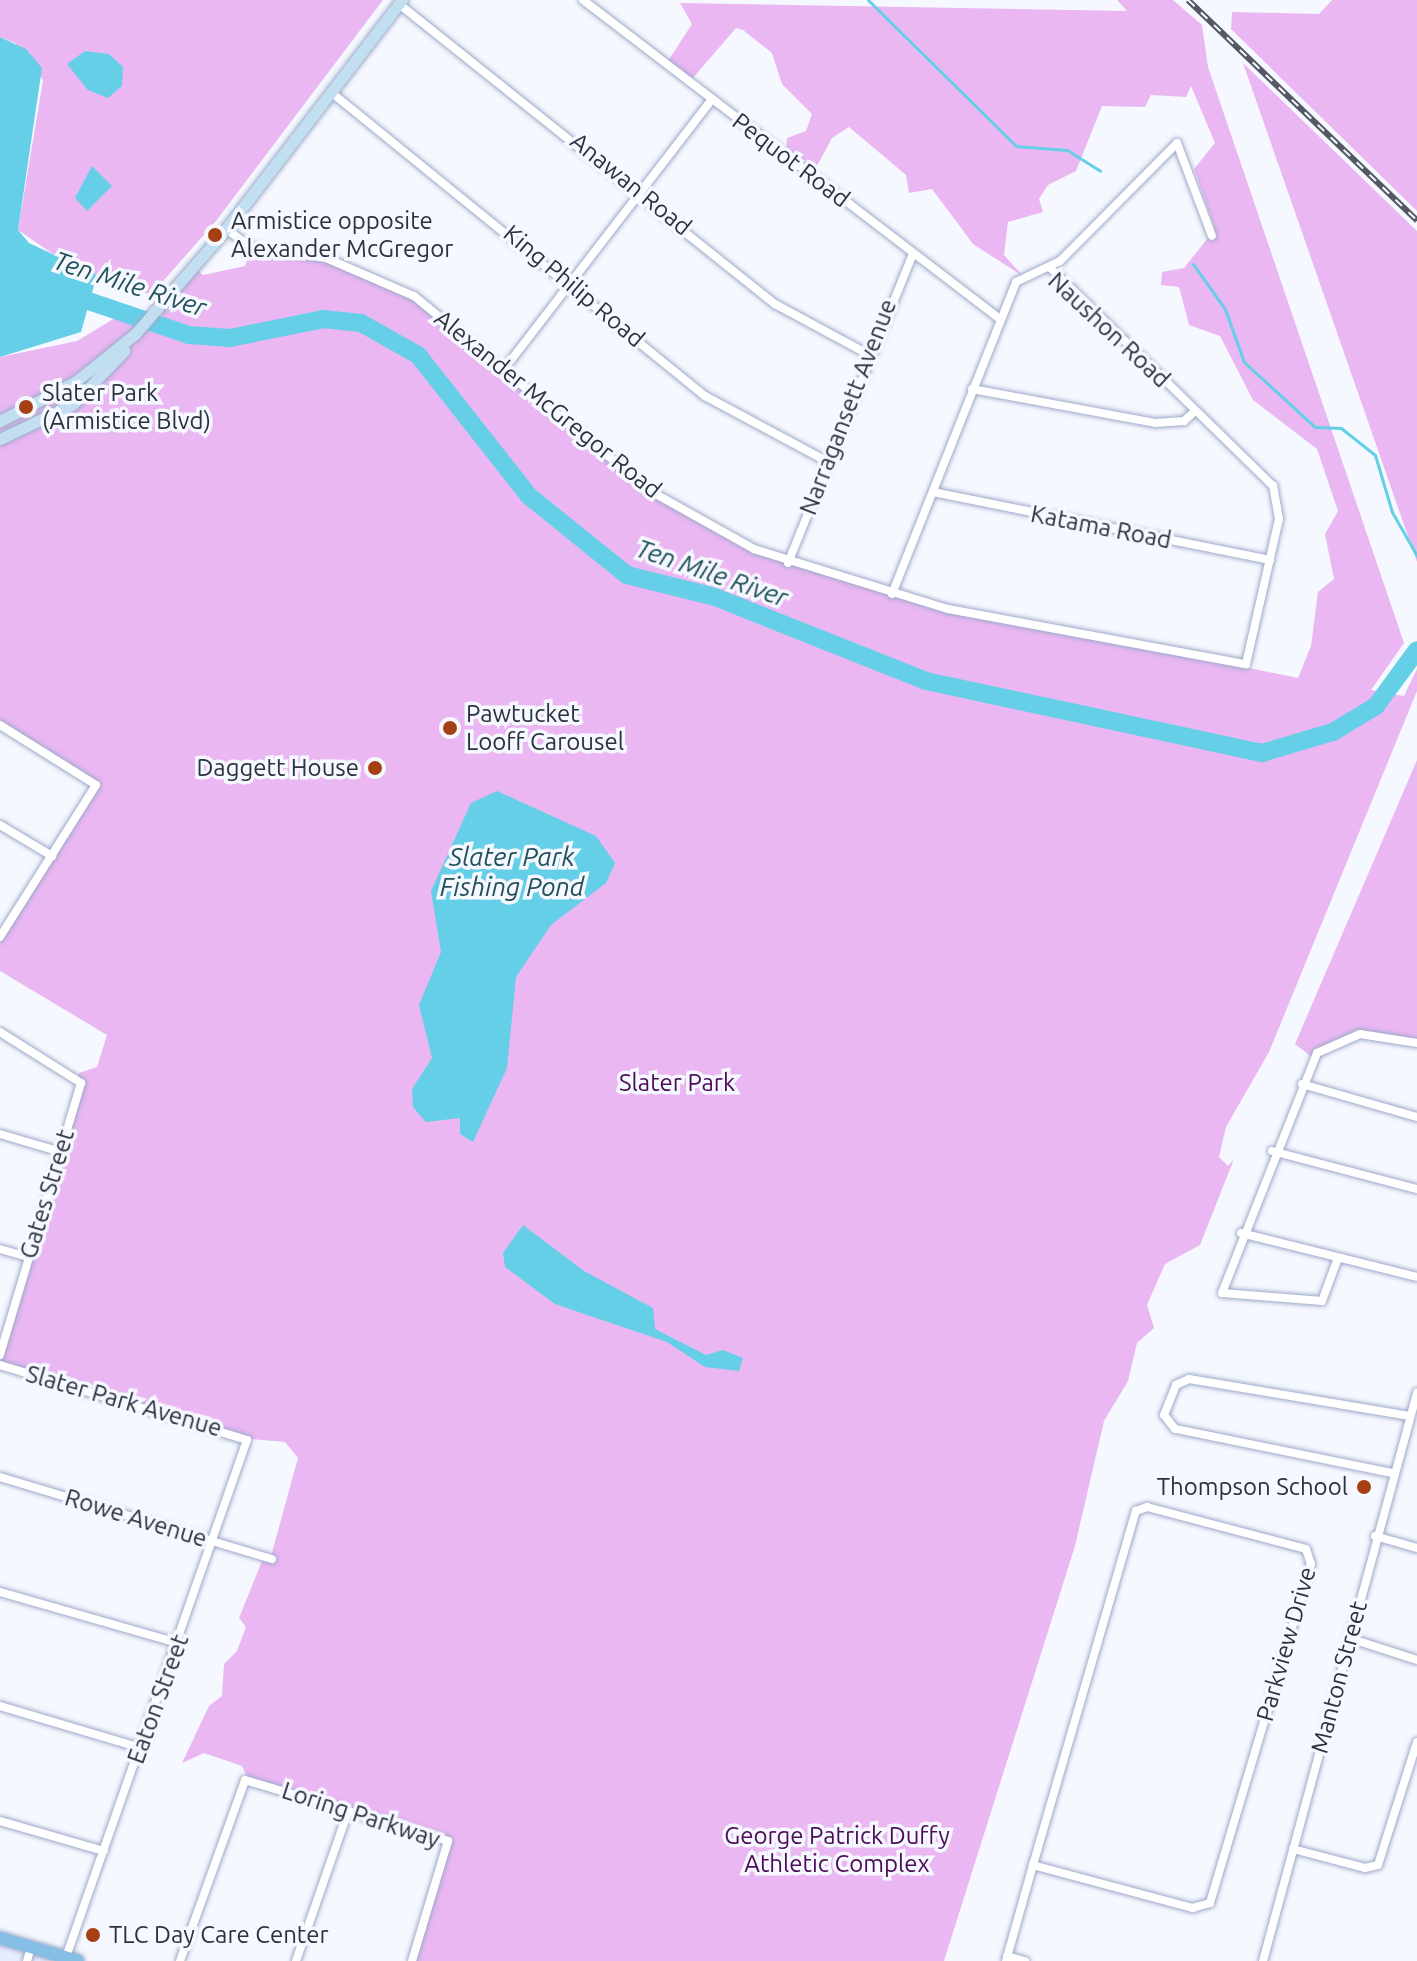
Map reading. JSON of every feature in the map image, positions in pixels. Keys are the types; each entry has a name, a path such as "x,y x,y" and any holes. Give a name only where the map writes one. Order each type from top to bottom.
{"main road":[{"path":"0,439 73,404 226,229 401,2"},
{"path":"0,421 75,382 135,334"},
{"path":"0,1938 72,1959"}],"street":[{"name":"Pequot Road","path":"583,0 1000,319"},
{"name":"Anawan Road","path":"401,2 642,192 775,304 868,354"},
{"name":"King Philip Road","path":"332,93 572,282 705,396 826,461"},
{"path":"505,368 712,99"},
{"path":"1049,267 1177,143 1212,236"},
{"name":"Alexander McGregor Road","path":"226,229 251,247 370,274 414,296 652,492 788,563 892,594 1246,664"},
{"name":"Narragansett Avenue","path":"788,563 868,354 913,254"},
{"name":"Naushon Road","path":"892,594 1016,282 1049,267 1273,486 1280,507 1246,664"},
{"path":"972,389 1155,423 1184,421 1195,411"},
{"name":"Katama Road","path":"933,492 1270,560"},
{"path":"0,725 96,785 2,931"},
{"path":"0,825 52,856"},
{"name":"Gates Street","path":"0,1032 80,1079 0,1355"},
{"path":"1338,1258 1322,1301 1228,1294 1221,1289 1272,1151 1317,1053 1344,1037 1417,1043"},
{"path":"1302,1084 1417,1117"},
{"path":"0,1134 61,1152"},
{"path":"1272,1151 1417,1189"},
{"path":"1241,1233 1417,1277"},
{"path":"0,1249 28,1257"},
{"name":"Slater Park Avenue","path":"0,1365 247,1440"},
{"path":"1392,1473 1175,1429 1164,1415 1176,1385 1189,1379 1410,1416"},
{"name":"Manton Street","path":"1263,1961 1392,1473 1417,1393"},
{"path":"1405,1434 1417,1437"},
{"name":"Eaton Street","path":"72,1959 104,1851 215,1541 247,1440"},
{"name":"Rowe Avenue","path":"0,1477 272,1559"},
{"name":"Parkview Drive","path":"1006,1959 1033,1865 1136,1511 1147,1507 1306,1549 1311,1564 1210,1903 1193,1908 1033,1865"},
{"path":"1375,1536 1417,1548"},
{"path":"0,1592 178,1643"},
{"path":"1349,1638 1417,1660"},
{"path":"0,1706 141,1748"},
{"path":"1293,1849 1365,1868 1378,1865 1417,1742"},
{"name":"Loring Parkway","path":"180,1961 245,1780 452,1845 412,1961"},
{"path":"296,1961 348,1812"},
{"path":"0,1821 104,1851"},
{"path":"27,1961 31,1947"},
{"path":"1006,1959 1025,1961"}],"shaded area":[{"path":"0,1938 77,1961 0,1961"}],"green space":[{"path":"0,0 383,0 216,221 151,295 72,267 18,230 43,80 15,43 0,37"},
{"name":"Slater Park","path":"1117,0 1173,0 1202,25 1208,67 1404,643 1371,690 1404,696 1417,669 1417,691 1269,1052 1226,1127 1219,1157 1228,1166 1234,1159 1200,1245 1165,1264 1147,1305 1154,1328 1137,1343 1128,1381 1104,1421 1075,1546 944,1961 414,1961 451,1842 248,1779 242,1766 204,1753 182,1763 209,1706 222,1696 224,1664 237,1651 246,1627 239,1618 264,1556 271,1556 298,1458 285,1442 250,1439 1,1362 79,1073 97,1067 107,1035 0,971 0,934 97,790 0,721 0,357 77,341 120,315 135,317 152,332 164,319 158,309 195,268 203,275 245,266 251,250 340,262 392,284 658,495 750,546 907,599 1298,678 1311,646 1318,592 1334,579 1325,534 1338,511 1317,449 1253,400 1220,336 1189,325 1179,287 1161,285 1162,272 1184,268 1215,229 1194,169 1215,143 1191,86 1186,97 1151,95 1145,107 1102,106 1076,171 1048,185 1039,199 1043,212 1008,222 1004,255 1024,277 973,244 932,189 909,193 906,175 849,127 832,138 812,175 786,155 787,138 806,131 812,114 782,84 772,53 743,30 736,28 692,79 668,61 692,24 680,3 1127,11"},
{"path":"1332,0 1417,0 1417,211 1231,29 1232,12 1319,14"},
{"path":"1243,63 1417,231 1417,562"},
{"path":"1417,760 1417,1041 1363,1033 1329,1047 1317,1061 1295,1044"}],"water":[{"path":"0,37 26,49 42,68 18,230 29,243 97,275 81,332 0,357"},
{"path":"85,51 109,54 123,67 122,86 108,98 88,90 67,64"},
{"path":"92,166 112,186 87,211 75,198"},
{"name":"Slater Park Fishing Pond","path":"497,791 596,836 615,863 606,883 551,925 516,977 507,1068 473,1142 460,1134 460,1118 426,1122 413,1107 412,1089 432,1058 419,1005 441,952 431,891 471,803"},
{"path":"523,1225 584,1271 653,1308 655,1329 706,1355 723,1350 743,1358 739,1371 705,1367 667,1342 555,1304 505,1267 503,1253"}],"waterway":[{"path":"868,0 1016,146 1067,150 1100,171"},
{"path":"1193,264 1225,309 1244,362 1315,427 1341,428 1375,455 1392,512 1417,556"},
{"name":"Ten Mile River","path":"62,292 189,335 230,338 323,319 361,323 418,355 529,496 627,575 715,597 926,681 1262,753 1333,732 1376,706 1417,650"}],"railway":[{"path":"1188,0 1417,220"}],"place":[{"name":"Armistice opposite Alexander McGregor","path":"215,235"},
{"name":"Slater Park (Armistice Blvd)","path":"26,407"},
{"name":"Pawtucket Looff Carousel","path":"450,728"},
{"name":"Daggett House","path":"375,768"},
{"name":"Thompson School","path":"1364,1487"},
{"name":"TLC Day Care Center","path":"93,1935"}],"park label":[{"name":"George Patrick Duffy Athletic Complex","path":"837,1850"}]}
